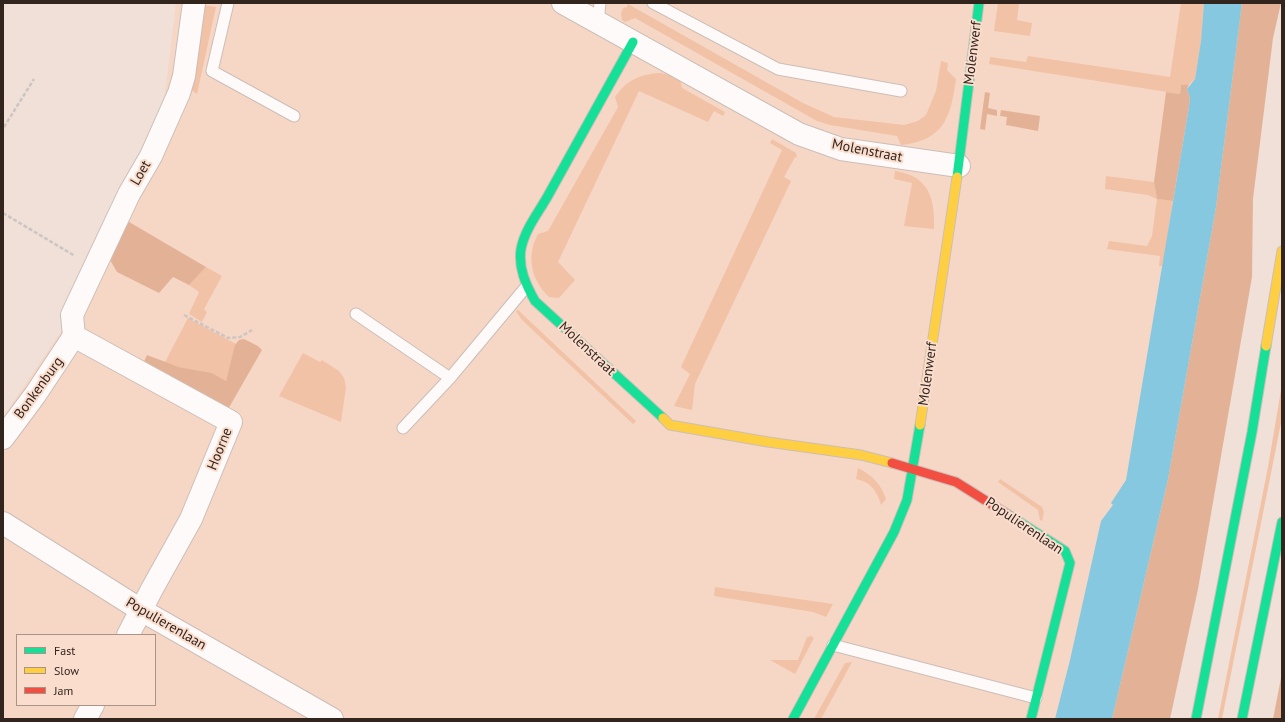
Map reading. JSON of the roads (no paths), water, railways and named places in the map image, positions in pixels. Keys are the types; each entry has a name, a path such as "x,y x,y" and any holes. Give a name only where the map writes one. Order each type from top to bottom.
{"main road":[{"name":"Molenwerf","path":"793,719 894,532 907,500 914,468 959,166 979,3"},
{"name":"Molenstraat","path":"633,42 553,188 525,234 521,250 522,269 526,287 535,301 670,425 768,442 861,455 914,468"},
{"path":"1196,719 1252,432 1282,251"},
{"name":"Populierenlaan","path":"914,468 956,482 1065,551 1070,563 1031,719"},
{"path":"1242,719 1282,522"}],"street":[{"name":"Loet","path":"74,336 72,315 129,194 151,156 179,94 184,76 194,3"},
{"name":"Molenstraat","path":"563,3 599,13 633,42 799,134 841,149 959,166"},
{"name":"Bonkenburg","path":"3,438 39,389 74,336"},
{"name":"Hoorne","path":"74,336 231,422 192,519 129,634"},
{"name":"Populierenlaan","path":"3,523 141,610 332,719"},
{"path":"85,719 92,706"}],"lane":[{"path":"228,3 212,72 294,116"},
{"path":"653,3 778,69 901,91"},
{"path":"403,428 450,378 526,287"},
{"path":"356,314 450,378"},
{"path":"833,644 1036,698"}],"water":[{"path":"1204,3 1242,3 1216,207 1168,479 1112,719 1055,719 1070,660 1101,521 1113,505 1111,503 1126,480 1189,107 1190,97 1187,89 1195,79 1201,41"}]}
